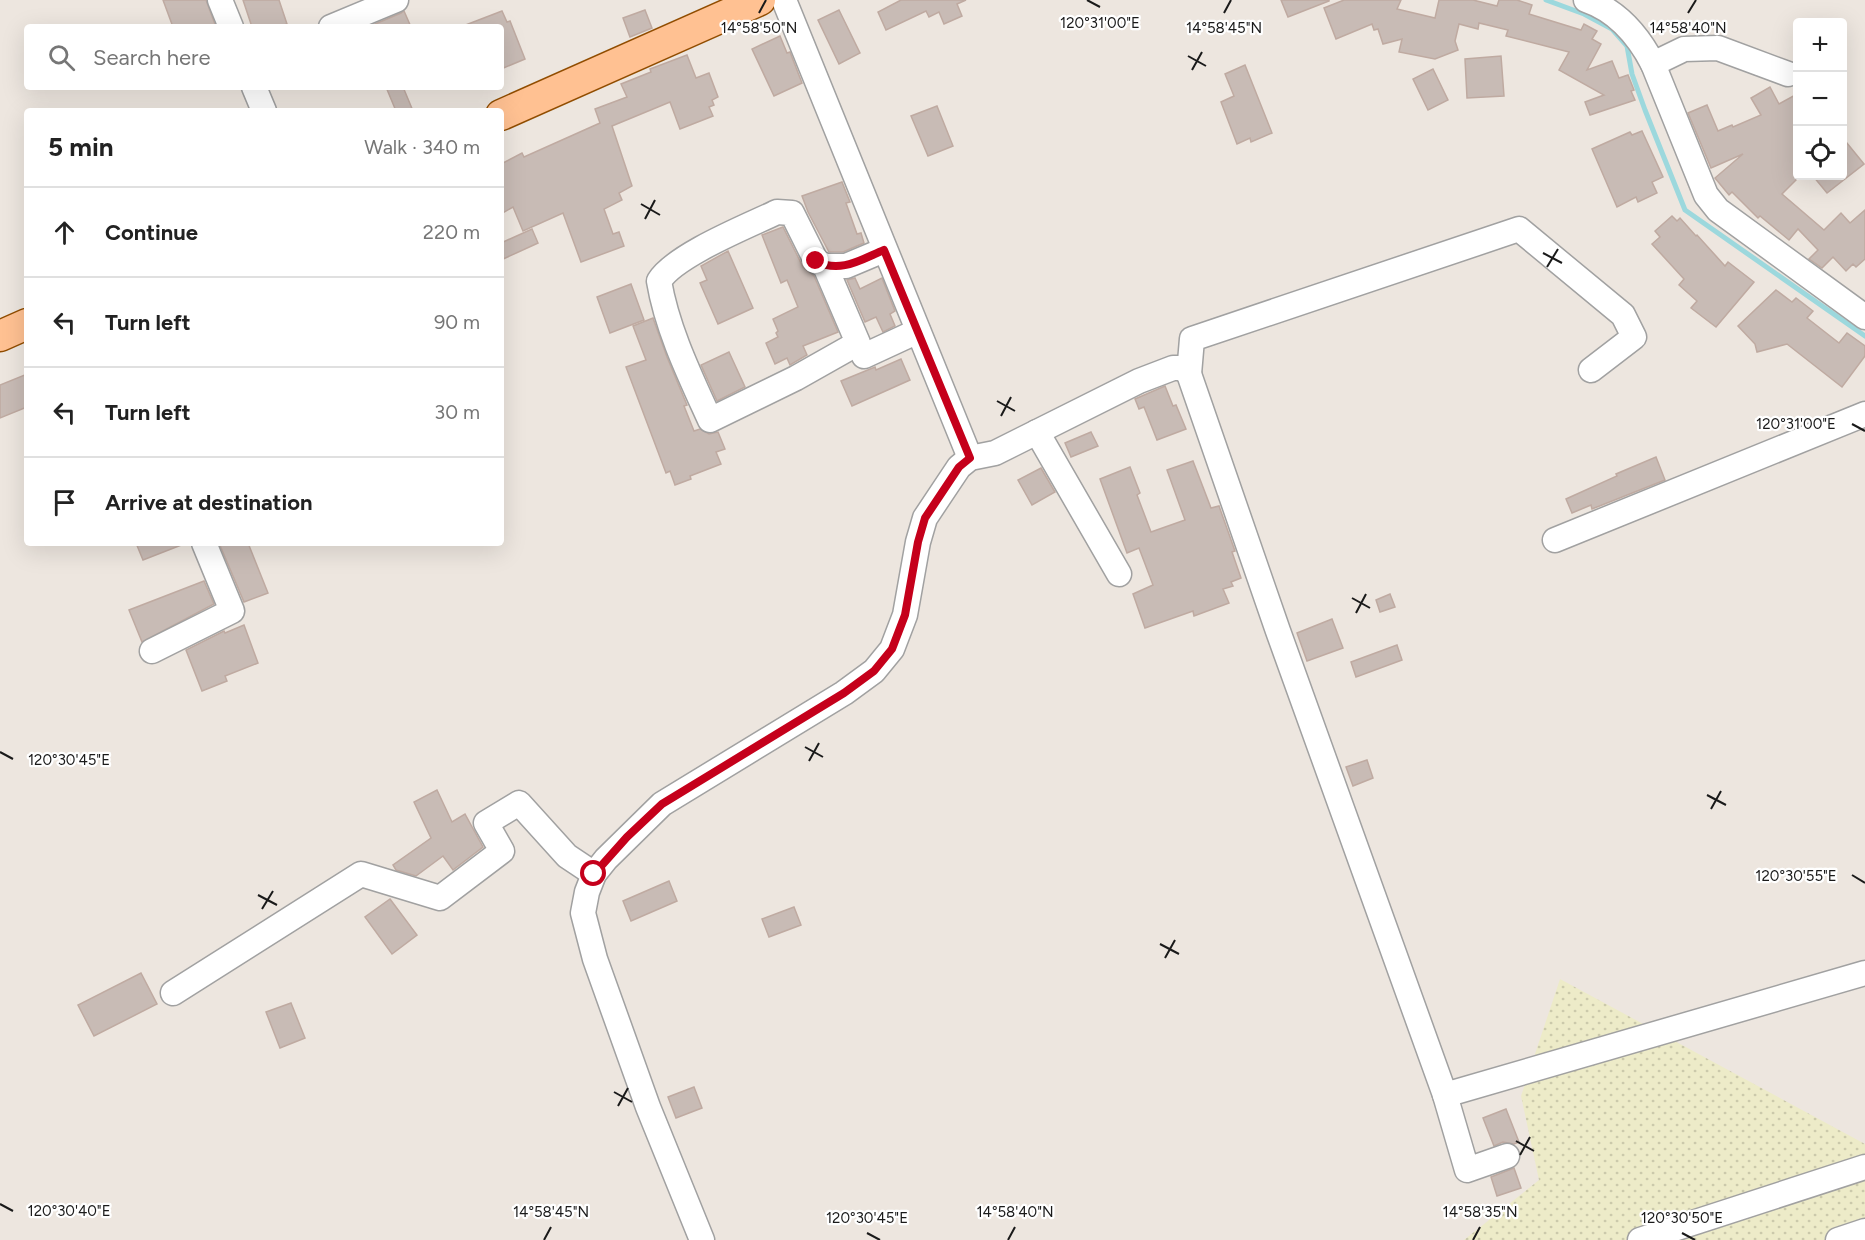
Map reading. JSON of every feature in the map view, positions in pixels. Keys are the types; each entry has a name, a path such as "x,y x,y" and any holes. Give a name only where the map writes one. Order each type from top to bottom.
{"main road":[{"path":"504,114 743,3"},
{"path":"0,336 24,325"}],"street":[{"path":"220,0 230,24"},
{"path":"338,24 396,0"},
{"path":"784,0 970,458"},
{"path":"1586,0 1613,14 1629,26 1643,43 1706,195 1718,210 1865,317"},
{"path":"1653,64 1684,49 1718,48 1788,74"},
{"path":"255,90 263,108"},
{"path":"825,266 858,343 796,378 710,420 683,360 662,298 659,281 665,271 686,257 777,212 792,213 816,261 825,266 846,266 884,250"},
{"path":"1507,1156 1467,1170 1445,1095 1278,631 1189,374 1192,339 1519,229 1623,315 1634,337 1591,370"},
{"path":"864,356 918,331"},
{"path":"702,1240 648,1107 595,959 583,914 587,892 594,874 627,837 662,804 844,693 874,671 892,649 905,615 918,542 925,518 959,467 970,458 995,453 1161,372 1182,368 1189,374"},
{"path":"1556,540 1865,414"},
{"path":"1037,432 1119,574"},
{"path":"152,651 232,611 205,546"},
{"path":"173,993 361,874 441,898 502,851 486,823 519,803 567,855 594,874"},
{"path":"1445,1095 1865,973"},
{"path":"1640,1240 1865,1167"},
{"path":"1838,1240 1865,1231"}],"shaded area":[{"path":"1560,979 1865,1144 1865,1240 1464,1240 1539,1180 1521,1096"}],"building":[{"path":"163,0 206,0 215,24 172,24"},
{"path":"243,0 279,0 287,24 251,24"},
{"path":"901,0 966,0 957,4 962,16 944,24 939,12 929,17 926,11 886,30 878,12"},
{"path":"1281,0 1329,0 1329,1 1288,17"},
{"path":"1344,0 1401,0 1397,9 1435,18 1439,0 1473,0 1497,6 1499,0 1517,0 1532,5 1529,14 1581,30 1584,24 1597,31 1592,39 1601,44 1587,70 1612,61 1619,78 1628,75 1635,100 1590,115 1585,102 1604,95 1559,70 1569,52 1506,36 1508,30 1479,23 1478,29 1459,24 1455,41 1458,50 1435,59 1399,52 1402,39 1383,44 1378,29 1374,30 1372,24 1336,39 1324,8"},
{"path":"645,10 652,28 630,37 623,18"},
{"path":"839,10 860,53 839,64 818,20"},
{"path":"404,11 410,24 375,24"},
{"path":"502,11 507,22 510,21 525,59 504,68 504,24 468,24"},
{"path":"780,36 787,53 790,52 802,83 774,96 752,49"},
{"path":"687,55 696,78 709,73 718,97 712,100 714,105 709,107 713,116 680,129 670,102 612,126 632,186 619,193 622,200 604,209 613,234 619,232 624,246 581,262 563,213 523,231 513,207 504,212 504,162 522,153 524,157 600,123 595,109 627,97 621,84 651,72 650,69"},
{"path":"1501,56 1504,96 1467,98 1465,59"},
{"path":"1245,65 1272,133 1251,142 1250,138 1237,144 1221,102 1234,96 1225,74"},
{"path":"1433,69 1448,100 1428,110 1413,79"},
{"path":"1770,87 1779,104 1793,96 1793,180 1796,180 1782,194 1824,230 1841,213 1850,223 1865,210 1865,259 1856,267 1853,264 1846,271 1833,257 1822,268 1809,259 1818,250 1798,229 1789,240 1760,216 1758,218 1732,192 1729,195 1715,178 1743,154 1711,168 1688,113 1707,105 1718,131 1761,115 1751,98"},
{"path":"387,90 404,90 412,108 395,108"},
{"path":"937,106 953,146 928,156 911,116"},
{"path":"1642,131 1663,177 1652,182 1657,193 1638,202 1636,197 1617,207 1592,149 1630,132 1632,135"},
{"path":"1847,143 1864,164 1847,177"},
{"path":"1816,180 1844,180 1827,193"},
{"path":"842,182 850,202 846,203 857,234 861,233 864,243 843,252 829,252 802,196"},
{"path":"1672,216 1677,221 1680,218 1725,266 1728,262 1754,282 1716,327 1691,308 1697,301 1679,285 1684,279 1652,244 1660,237 1655,231"},
{"path":"783,227 803,267 814,276 838,332 803,346 807,355 790,365 787,358 775,364 766,343 778,337 773,319 798,307 787,280 781,283 762,235"},
{"path":"532,229 538,243 504,259 504,242"},
{"path":"728,251 753,308 718,324 700,283 707,280 701,266"},
{"path":"855,278 860,289 882,278 895,311 890,314 895,326 883,332 876,317 865,322 847,280"},
{"path":"631,284 644,320 610,333 597,297"},
{"path":"1776,290 1792,302 1796,298 1813,311 1807,318 1839,343 1847,333 1865,346 1865,356 1842,387 1787,344 1757,352 1755,344 1738,326"},
{"path":"653,318 687,405 684,406 694,431 700,429 709,434 718,432 725,449 716,452 721,464 690,476 691,479 675,485 670,471 666,473 626,367 646,360 633,326"},
{"path":"729,352 745,387 717,401 701,365"},
{"path":"901,359 910,380 852,406 841,381"},
{"path":"24,375 24,408 0,418 0,385"},
{"path":"1165,386 1186,429 1157,440 1144,407 1139,409 1135,399"},
{"path":"1091,432 1098,446 1071,457 1065,443"},
{"path":"1656,457 1665,480 1592,509 1591,505 1572,513 1566,499"},
{"path":"1193,461 1211,508 1219,506 1235,551 1232,552 1241,578 1231,582 1233,586 1223,589 1229,603 1194,616 1193,611 1145,628 1133,594 1153,585 1139,548 1127,553 1100,479 1130,467 1140,493 1137,495 1151,532 1185,520 1167,470"},
{"path":"1041,468 1055,492 1032,505 1018,480"},
{"path":"137,546 179,546 143,560"},
{"path":"220,546 249,546 268,593 244,602"},
{"path":"204,581 214,604 142,642 129,610"},
{"path":"1390,594 1395,607 1380,612 1376,600"},
{"path":"1332,619 1343,648 1307,661 1297,633"},
{"path":"244,625 258,663 225,676 227,681 202,691 186,650 224,631 225,633"},
{"path":"1397,645 1402,660 1356,677 1351,662"},
{"path":"1367,760 1373,778 1353,786 1346,767"},
{"path":"437,790 452,822 465,814 483,847 453,870 443,856 416,876 396,870 393,865 431,838 414,802"},
{"path":"669,881 677,901 631,921 623,901"},
{"path":"390,899 417,935 392,954 365,917"},
{"path":"794,907 801,925 769,937 762,919"},
{"path":"141,973 157,1004 94,1036 78,1005"},
{"path":"291,1003 305,1038 280,1048 266,1012"},
{"path":"694,1087 702,1108 676,1118 668,1097"},
{"path":"1506,1109 1519,1142 1514,1144 1503,1142 1494,1146 1483,1118"},
{"path":"1514,1168 1521,1188 1497,1196 1491,1177"}],"waterway":[{"path":"1546,0 1584,14 1612,29 1627,46 1632,74 1685,210 1865,336"}],"route":[{"path":"594,874 627,837 662,804 844,693 874,671 892,649 905,615 918,542 925,518 959,467 970,458 884,250 846,266 825,266 816,261"}]}
